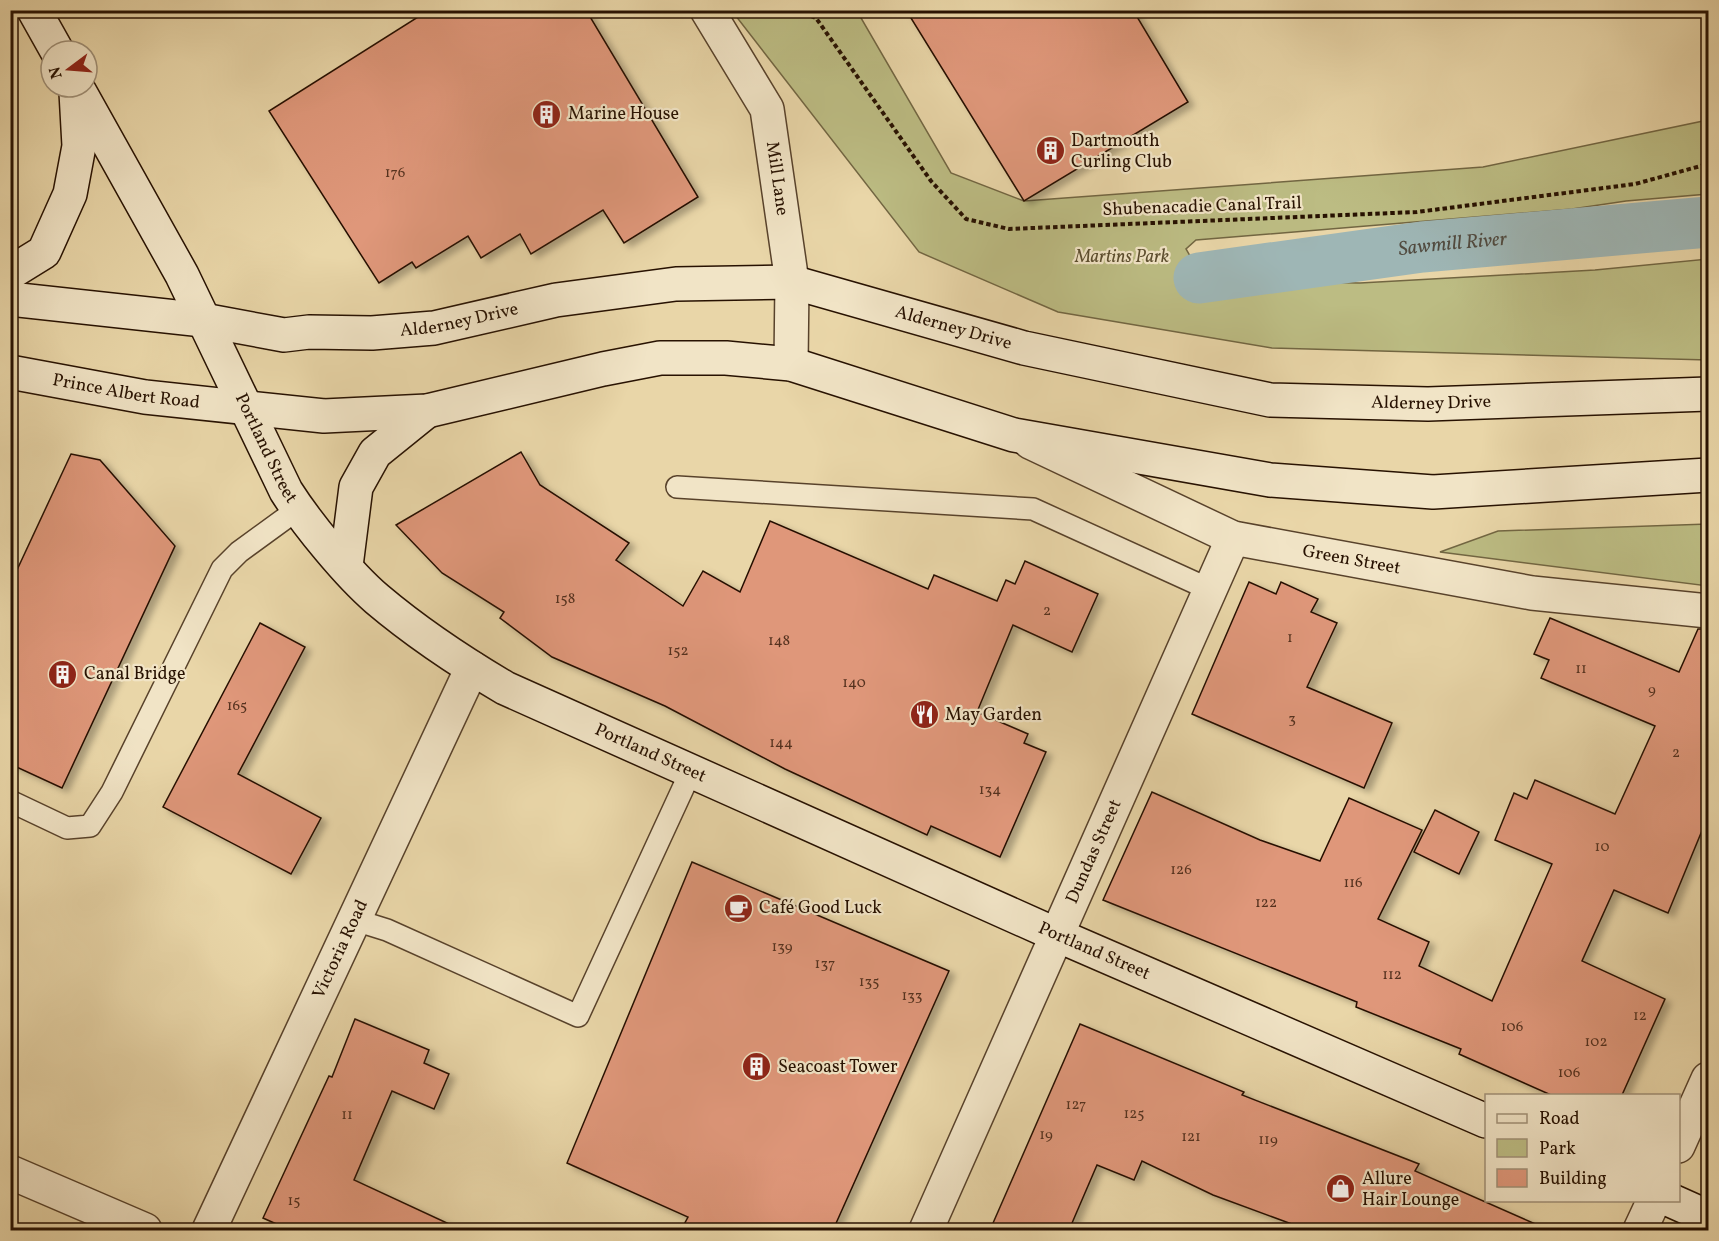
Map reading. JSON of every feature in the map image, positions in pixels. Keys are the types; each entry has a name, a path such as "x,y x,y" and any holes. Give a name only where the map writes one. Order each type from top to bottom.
{"street":[{"path":"34,10 50,39"},
{"name":"Mill Lane","path":"707,10 767,109 792,282 791,364"},
{"path":"10,273 44,252 70,194 79,146 77,99"},
{"name":"Portland Street","path":"83,99 182,275 286,491 298,509 376,598 472,668 505,688 1057,935 1485,1121"},
{"name":"Alderney Drive","path":"202,320 285,335 309,332 372,333 434,328 556,300 676,284 792,282 1024,348 1270,400 1428,404 1708,394"},
{"path":"10,299 202,320"},
{"path":"245,408 324,416 427,411 603,369 660,358 726,358 791,364 1014,435 1270,480 1433,492 1708,475"},
{"name":"Prince Albert Road","path":"10,372 145,397 245,408"},
{"path":"346,566 356,488 375,453 427,411"},
{"name":"Green Street","path":"1014,435 1233,538 1532,593 1708,611"},
{"name":"Dundas Street","path":"926,1230 1233,538"},
{"name":"Victoria Road","path":"209,1230 472,668"},
{"path":"1680,1142 1708,1079"},
{"path":"10,1172 145,1230"},
{"path":"1640,1230 1653,1202"},
{"path":"1674,1202 1708,1217"}],"lane":[{"path":"677,487 1033,509 1210,590"},
{"path":"10,801 67,828 90,826 112,792 222,568 239,552 298,509"},
{"path":"355,920 387,930 578,1016 691,771"}],"path":[{"name":"Shubenacadie Canal Trail","path":"797,10 816,18 931,181 966,219 1009,229 1418,212 1635,184 1708,164"}],"green space":[{"name":"Martins Park","path":"732,11 857,11 951,173 1024,201 1483,167 1708,120 1708,194 1626,201 1572,209 1196,240 1186,249 1197,268 1226,281 1360,283 1595,270 1708,259 1708,360 1272,348 1058,312 919,252"},
{"path":"1708,524 1708,586 1440,552 1498,531"}],"building":[{"path":"429,10 586,10 698,197 624,243 603,210 531,254 520,234 481,258 468,236 416,268 412,262 379,283 269,111"},
{"name":"Dartmouth Curling Club","path":"906,10 1133,10 1188,102 1024,201"},
{"path":"521,452 540,485 629,543 616,560 683,606 703,571 740,592 770,521 928,589 934,575 997,601 1006,580 1015,584 1025,561 1098,594 1072,652 1013,625 977,712 1028,734 1024,743 1046,752 1000,857 931,826 927,835 785,769 665,706 552,657 500,618 504,612 442,573 396,525"},
{"name":"Canal Bridge","path":"71,454 100,460 175,546 62,788 10,764 10,585"},
{"path":"1249,582 1276,594 1281,582 1318,599 1311,612 1337,623 1307,687 1392,723 1364,788 1192,714"},
{"path":"1550,618 1679,672 1698,629 1708,629 1708,816 1668,913 1614,890 1582,961 1665,999 1622,1094 1549,1094 1459,1054 1461,1049 1356,1007 1357,1002 1103,900 1152,792 1260,840 1320,861 1349,798 1422,830 1378,919 1429,942 1419,966 1492,1001 1552,864 1495,840 1514,793 1527,799 1535,780 1615,814 1655,726 1541,678 1549,660 1534,654"},
{"path":"260,623 305,647 238,774 321,818 291,874 163,807"},
{"path":"1435,810 1479,832 1459,874 1414,852"},
{"name":"Seacoast Tower","path":"692,862 949,971 833,1230 681,1230 688,1217 567,1163"},
{"path":"355,1019 429,1050 424,1063 449,1074 434,1109 392,1091 354,1180 462,1230 290,1230 263,1218 329,1076 332,1077"},
{"path":"1080,1024 1244,1092 1242,1095 1419,1164 1415,1171 1549,1230 1308,1230 1213,1195 1142,1161 1134,1180 1097,1165 1069,1230 990,1230"}],"waterway":[{"name":"Sawmill River","path":"1199,278 1422,247 1708,222"}],"place":[{"name":"Marine House","path":"547,114"},
{"name":"Dartmouth Curling Club","path":"1050,151"},
{"name":"Canal Bridge","path":"63,674"},
{"name":"May Garden","path":"924,715"},
{"name":"Café Good Luck","path":"738,908"},
{"name":"Seacoast Tower","path":"757,1067"},
{"name":"Allure Hair Lounge","path":"1341,1189"}]}
